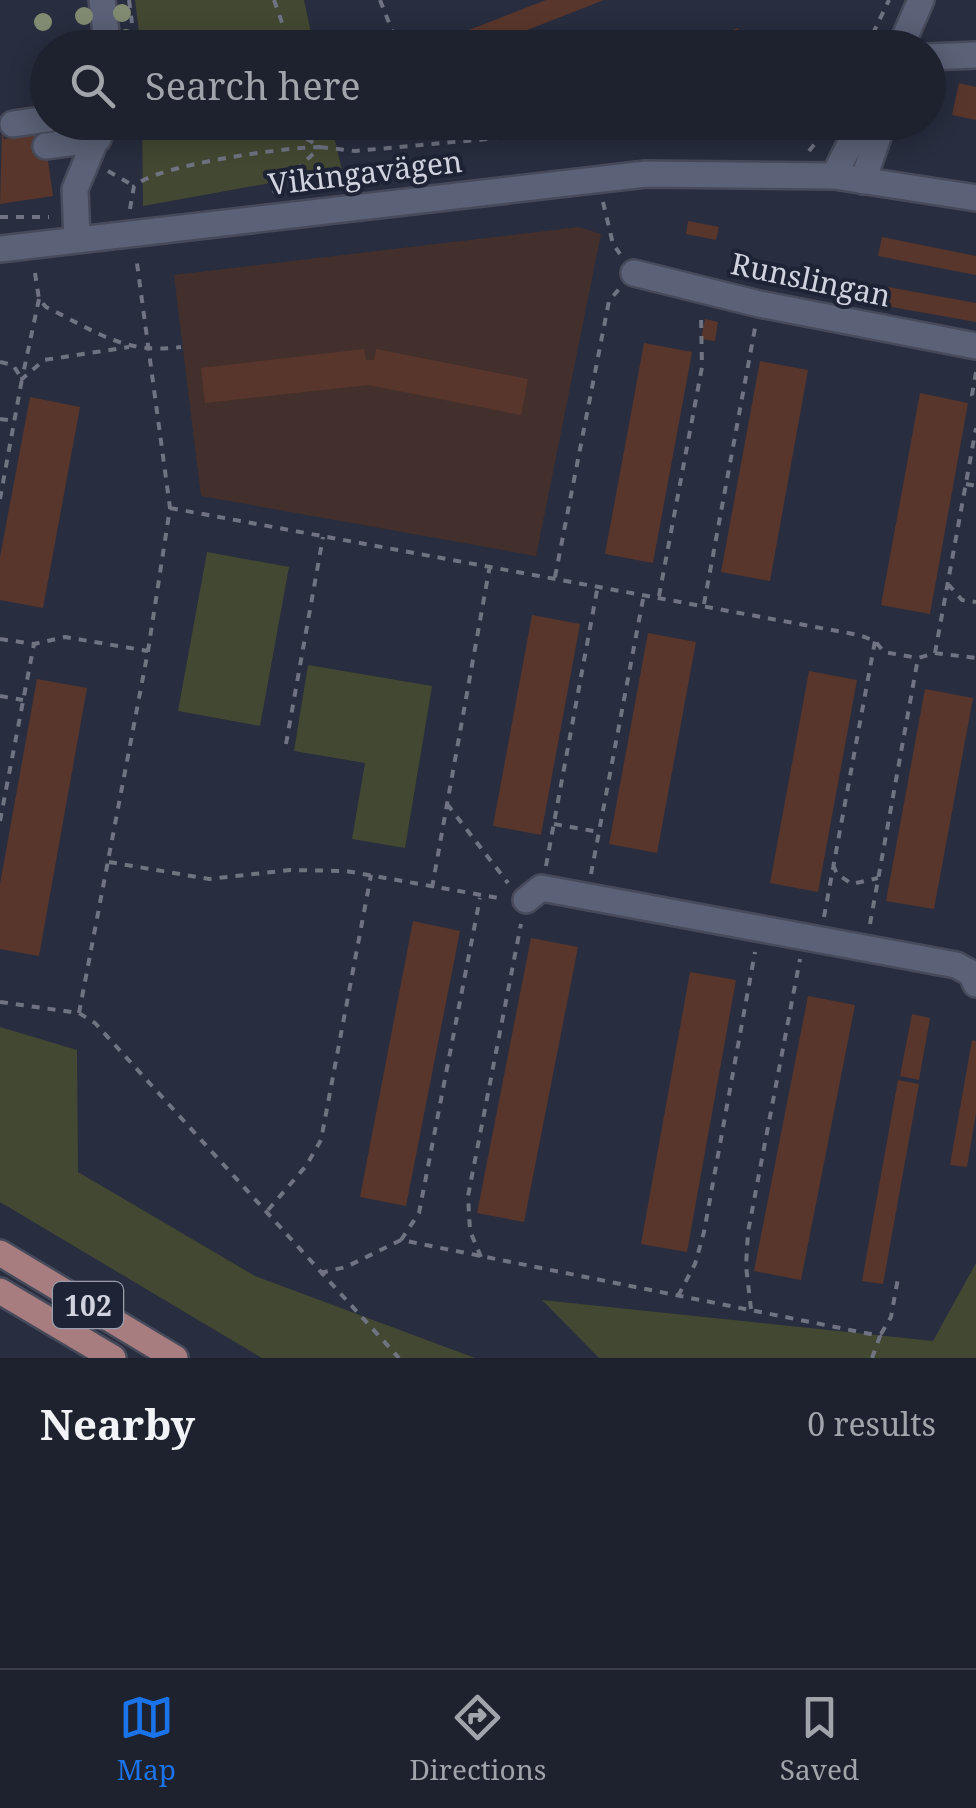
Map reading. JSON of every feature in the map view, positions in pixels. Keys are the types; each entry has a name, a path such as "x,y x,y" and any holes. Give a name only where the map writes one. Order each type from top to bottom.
{"main road":[{"name":"102","path":"0,1253 175,1358"},
{"name":"102","path":"0,1291 113,1358"}],"street":[{"path":"102,0 106,30"},
{"path":"908,30 921,0"},
{"path":"946,56 976,54"},
{"path":"13,124 30,122"},
{"path":"46,146 68,140"},
{"path":"78,239 75,189 96,140"},
{"path":"834,176 852,140"},
{"path":"863,181 877,140"},
{"name":"Vikingavägen","path":"0,249 594,179 757,172 834,176 976,198"},
{"name":"Runslingan","path":"634,273 760,304 976,346"},
{"path":"534,894 587,896 956,964 971,973 976,984"}],"path":[{"path":"274,0 285,30"},
{"path":"380,0 392,30"},
{"path":"875,30 890,0"},
{"path":"309,140 320,147"},
{"path":"318,140 320,147"},
{"path":"134,186 156,175 250,154 320,147 355,152 488,140"},
{"path":"101,167 134,186"},
{"path":"555,577 609,300 634,273 612,244 594,179"},
{"path":"130,210 134,186"},
{"path":"78,1013 148,651 170,508 136,256"},
{"path":"0,499 39,300 35,273"},
{"path":"658,597 702,367 698,335 704,290"},
{"path":"39,300 129,347 146,352 181,347"},
{"path":"704,605 760,304"},
{"path":"22,379 44,360 129,347"},
{"path":"0,362 12,365 22,379"},
{"path":"976,372 972,395 976,401"},
{"path":"0,419 15,421"},
{"path":"935,653 976,428"},
{"path":"966,484 976,486"},
{"path":"170,508 704,605 875,641 884,652 918,658 935,653 976,658"},
{"path":"286,744 323,537"},
{"path":"432,888 490,565"},
{"path":"948,584 962,600 976,602"},
{"path":"481,1258 470,1230 468,1196 534,894 554,824 598,585"},
{"path":"587,896 644,594"},
{"path":"0,639 34,644 64,637 148,651"},
{"path":"751,1309 746,1266 748,1232 812,938 833,865 875,641"},
{"path":"0,820 34,644"},
{"path":"866,948 918,658"},
{"path":"0,696 23,700"},
{"path":"0,772 9,773"},
{"path":"447,804 496,871 534,894"},
{"path":"554,824 599,832"},
{"path":"109,862 209,879 301,870 372,875 480,898 534,894"},
{"path":"833,865 837,874 852,884 879,877"},
{"path":"268,1210 306,1166 322,1140 372,875"},
{"path":"320,1273 346,1267 401,1240 419,1212 480,898"},
{"path":"678,1296 704,1232 759,928"},
{"path":"0,1002 78,1013 95,1023 399,1358"},
{"path":"401,1240 880,1336"},
{"path":"872,1358 892,1317 898,1278"}],"shaded area":[{"path":"579,227 601,234 536,556 201,496 174,275"}],"green space":[{"path":"135,0 304,0 310,30 139,30"},
{"path":"142,140 335,140 342,170 143,206"},
{"path":"207,552 289,567 260,726 178,711"},
{"path":"308,665 432,686 405,848 352,839 365,763 294,751"},
{"path":"0,1027 77,1050 78,1172 255,1276 475,1358 262,1358 0,1202"},
{"path":"976,1263 976,1358 599,1358 542,1300 933,1341"}],"building":[{"path":"546,0 604,0 527,30 469,30"},
{"path":"959,83 976,87 976,120 952,115"},
{"path":"2,129 4,139 30,135 30,140 45,140 53,196 0,204"},
{"path":"688,221 719,227 716,240 686,234"},
{"path":"882,237 976,256 976,275 878,256"},
{"path":"855,281 976,303 976,322 852,300"},
{"path":"705,319 718,322 715,341 701,339"},
{"path":"644,343 692,352 653,563 605,554"},
{"path":"364,349 366,360 374,360 376,349 528,379 521,415 368,385 205,403 201,368"},
{"path":"760,361 808,370 770,581 721,572"},
{"path":"920,393 968,403 930,614 881,605"},
{"path":"30,397 80,407 43,608 0,600 0,557"},
{"path":"532,615 580,624 541,835 493,826"},
{"path":"648,633 696,642 657,853 609,844"},
{"path":"809,671 857,680 818,892 770,883"},
{"path":"37,679 87,688 39,956 0,949 0,884"},
{"path":"925,689 973,698 934,909 886,901"},
{"path":"413,921 460,931 406,1206 360,1197"},
{"path":"531,938 578,947 524,1222 477,1213"},
{"path":"690,972 736,980 687,1252 641,1244"},
{"path":"808,996 855,1005 801,1280 754,1271"},
{"path":"912,1014 930,1018 919,1080 900,1076"},
{"path":"972,1040 976,1041 976,1113 967,1167 950,1165"},
{"path":"898,1080 919,1084 883,1284 862,1281"}]}
